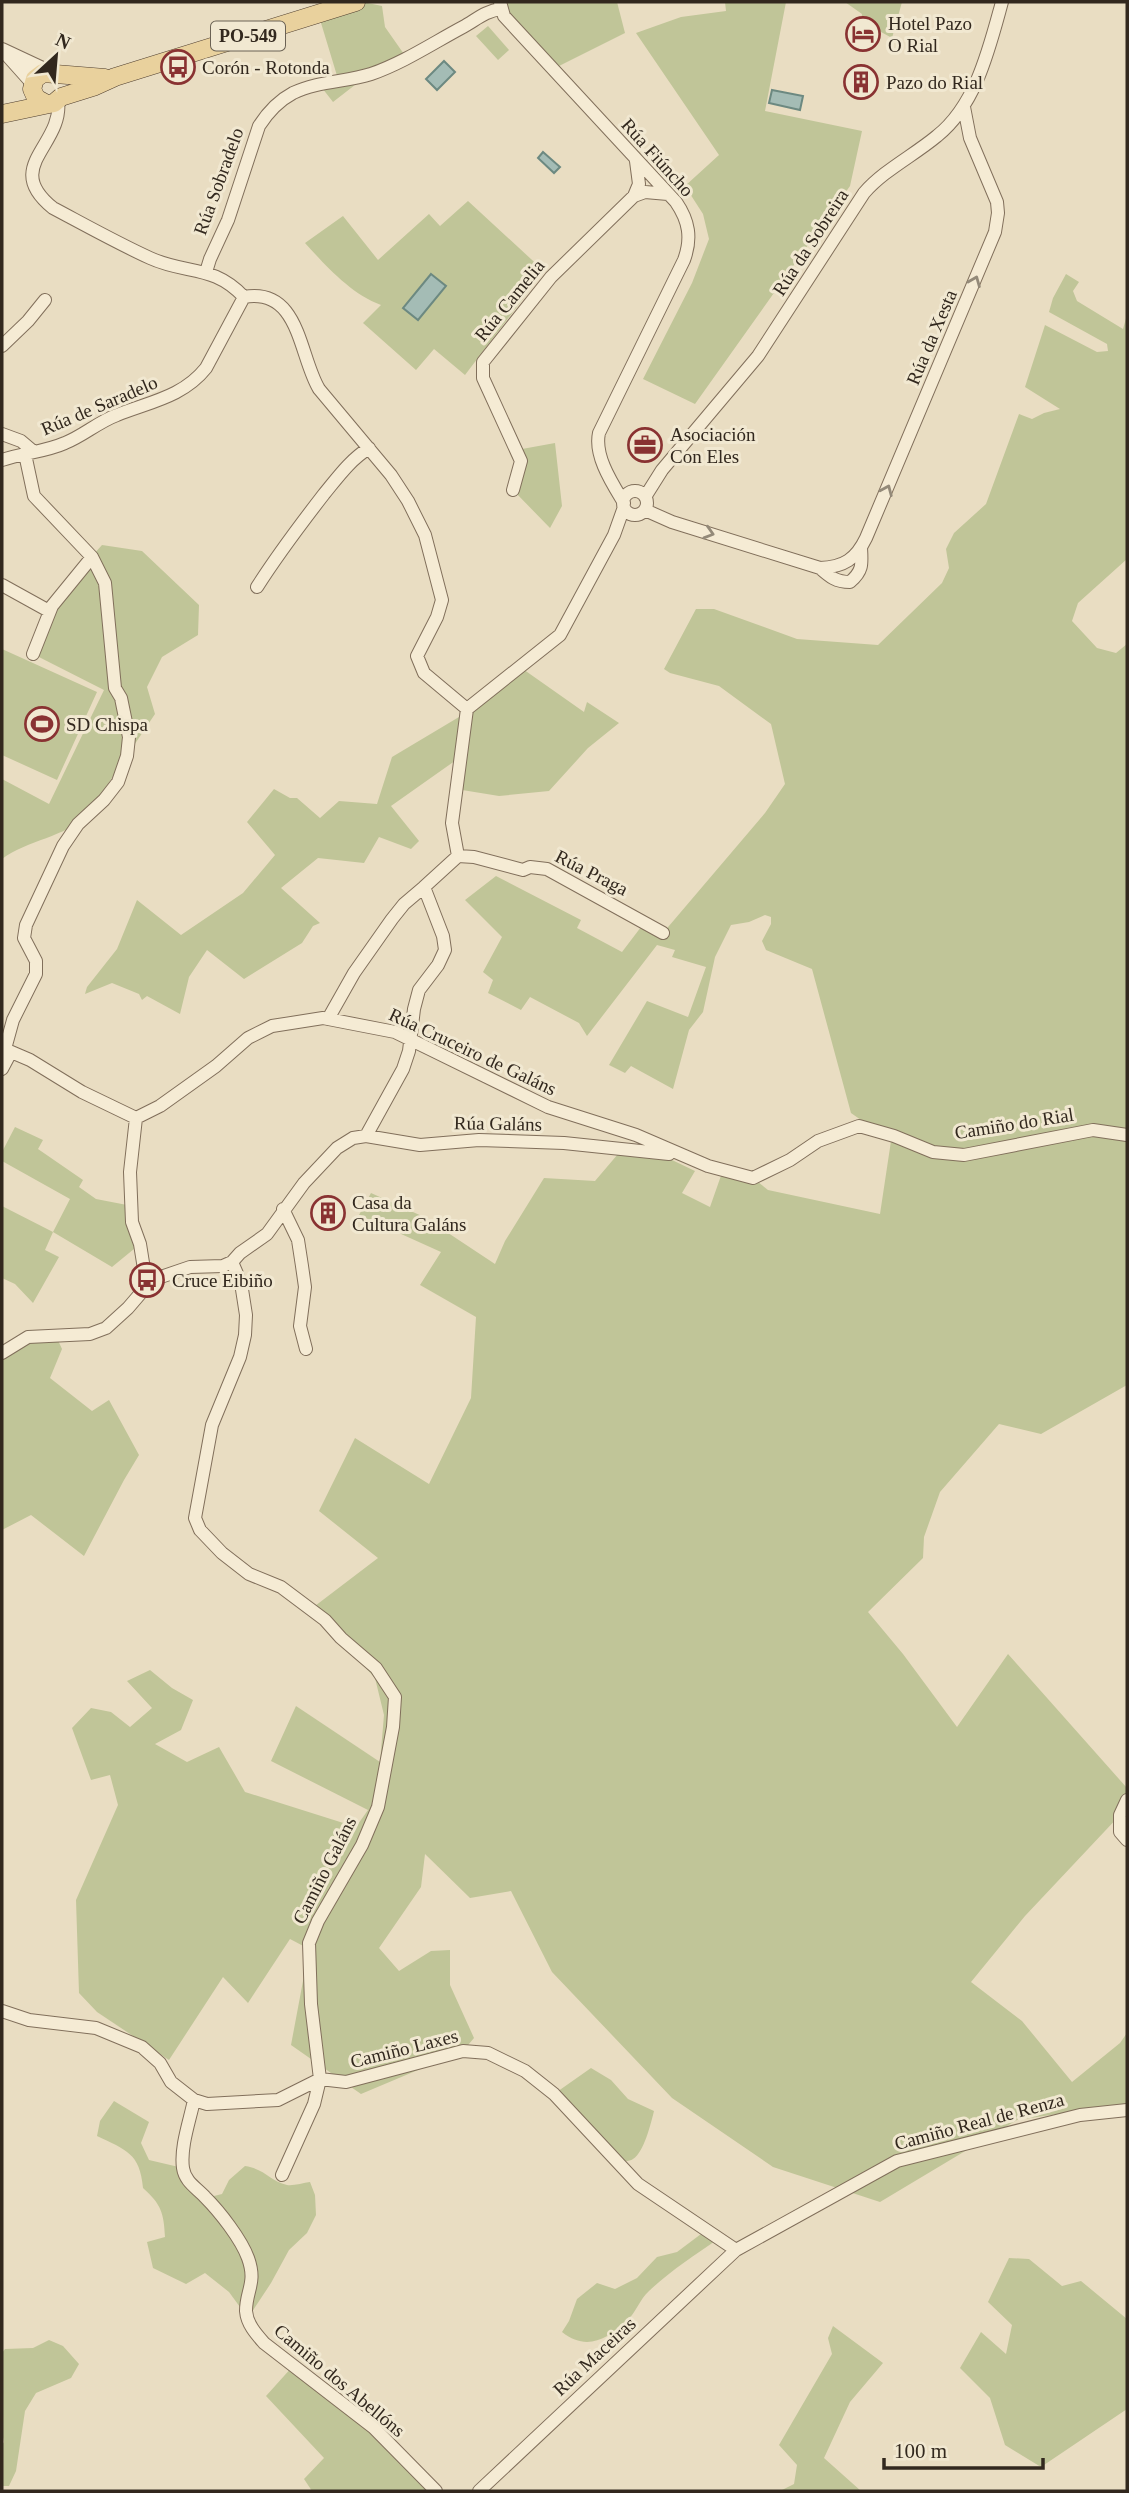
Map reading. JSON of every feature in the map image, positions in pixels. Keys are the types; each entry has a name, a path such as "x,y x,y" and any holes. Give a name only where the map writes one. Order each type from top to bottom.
{"main road":[{"name":"PO-549","path":"4,114 55,100 115,77 356,2"},
{"path":"32,86 36,98 55,100 64,88 53,74"},
{"name":"PO-549","path":"4,114 32,86 39,75 115,77"}],"street":[{"name":"Rúa da Sobreira","path":"614,535 641,503 662,470 758,356 864,193 878,179 939,134 964,107 1002,2"},
{"name":"Rúa Fiúncho","path":"501,4 504,16 668,194 685,218 689,244 681,268 599,433 599,455 624,505"},
{"name":"Rúa Sobradelo","path":"206,272 209,259 228,220 258,126 267,113 304,89 385,68 501,4"},
{"path":"2,50 53,74"},
{"path":"2,50 19,65 32,86"},
{"path":"55,100 60,115 33,168 33,187 41,198 53,208 151,258 165,264 206,272 228,281 244,297 265,296 288,314 304,347 313,380 391,475 420,522 442,594 437,617 417,656 428,677 467,709 452,823 458,856 404,904 392,919 354,973 328,1019"},
{"name":"Rúa da Xesta","path":"641,503 672,522 820,568 839,582 850,582 860,574 861,548 995,232 997,202 970,138 964,107"},
{"path":"939,134 956,132 970,138"},
{"path":"635,159 639,190 668,194"},
{"name":"Rúa Camelia","path":"513,490 521,461 483,378 483,362 551,277 639,190 652,185 653,178"},
{"name":"Rúa de Saradelo","path":"2,460 62,445 99,422 168,398 198,378 244,297"},
{"path":"2,346 45,300"},
{"path":"2,434 21,441 30,453 34,496 92,557 105,583 116,688 121,698 129,737 127,756 118,782 78,824 63,846 26,925 24,938 36,961 36,974 13,1020 2,1069"},
{"path":"257,587 298,526 343,470 369,448"},
{"path":"611,476 641,503"},
{"path":"626,495 641,503 630,514 624,505 626,495"},
{"name":"Rúa da Sobreira","path":"467,709 560,635 614,535 624,505"},
{"path":"820,568 843,565 861,548"},
{"path":"33,654 49,611 92,557"},
{"path":"2,585 49,611"},
{"name":"Rúa Praga","path":"458,856 474,857 523,870 530,867 547,869 663,933"},
{"path":"2,1353 28,1337 90,1334 106,1328 152,1280 190,1266 223,1266 232,1262 267,1234 316,1168 337,1147 353,1138 366,1136 403,1069 409,1051 419,990 438,965 445,950 443,936 424,887"},
{"name":"Rúa Cruceiro de Galáns","path":"136,1118 160,1106 216,1066 248,1038 272,1026 328,1019 381,1027 410,1038 548,1107 636,1135 676,1151"},
{"path":"6,1049 30,1060 82,1092 136,1118 130,1172 131,1214 144,1269 152,1280"},
{"name":"Camiño do Rial","path":"676,1151 708,1166 753,1178 790,1160 818,1141 859,1126 894,1136 933,1152 964,1155 1093,1130 1127,1135"},
{"path":"630,1149 636,1143 636,1135"},
{"name":"Rúa Galáns","path":"366,1136 420,1145 479,1140 564,1143 669,1154 676,1151"},
{"path":"284,1209 298,1240 305,1287 300,1326 306,1349"},
{"name":"Camiño Galáns","path":"232,1262 242,1283 246,1315 245,1335 240,1357 212,1425 195,1518 200,1530 222,1553 249,1574 281,1587 325,1620 341,1638 376,1668 395,1697 393,1727 377,1807 362,1845 318,1921 309,1943 311,2004 320,2079 314,2104 282,2175"},
{"path":"1127,1800 1120,1815 1120,1832 1127,1840"},
{"path":"2,2011 29,2020 96,2028 142,2047 160,2063 171,2082 194,2100"},
{"name":"Camiño Laxes","path":"194,2100 207,2104 278,2101 320,2079 346,2082 463,2050 488,2053 525,2071 554,2094 638,2184 736,2250"},
{"name":"Camiño dos Abellóns","path":"194,2100 183,2168 187,2180 227,2222 248,2257 253,2281 246,2311 252,2328 264,2343 374,2428 436,2491"},
{"name":"Camiño Real de Renza","path":"736,2250 897,2161 1080,2115 1127,2110"},
{"name":"Rúa Maceiras","path":"479,2491 736,2250"}],"green space":[{"path":"363,2 382,6 385,27 406,57 369,74 333,102 319,84 338,79 318,13"},
{"path":"501,2 617,2 625,33 553,69"},
{"path":"725,2 786,2 765,111 862,131 850,186 695,404 643,379 692,283 709,239 703,214 685,186 719,155 636,33 681,17 726,11"},
{"path":"845,2 902,2 892,38 861,21 862,14"},
{"path":"488,26 509,50 498,60 476,36"},
{"path":"468,201 544,271 465,375 434,349 416,370 363,323 381,305 349,287 305,243 343,216 378,260 429,214 440,226"},
{"path":"1066,274 1079,282 1073,291 1077,301 1123,329 1127,315 1127,559 1078,603 1072,621 1097,648 1116,653 1127,644 1127,1385 1041,1434 999,1424 940,1492 924,1537 923,1558 868,1612 957,1727 1008,1654 1127,1788 1127,1800 1120,1815 1025,1916 971,1982 1022,2021 1072,2082 1120,2043 1127,2033 1127,2110 1091,2109 1017,2120 880,2202 773,2167 672,2098 552,1972 511,1891 470,1898 425,1854 421,1887 379,1948 399,1971 431,1951 450,1950 450,1985 474,2038 463,2051 361,2094 291,2045 309,1949 290,1939 248,2003 223,1977 169,2060 97,2012 79,1993 76,1900 118,1805 110,1775 91,1780 72,1728 91,1708 111,1712 130,1727 152,1708 127,1681 150,1670 172,1688 193,1700 181,1730 155,1744 187,1762 219,1747 245,1792 356,1827 368,1810 271,1761 296,1706 380,1762 384,1715 375,1678 311,1609 378,1558 319,1511 355,1438 429,1484 471,1398 476,1317 420,1285 441,1252 359,1215 371,1193 424,1217 495,1264 505,1241 544,1178 595,1181 618,1154 672,1160 695,1171 682,1193 710,1207 723,1170 753,1178 768,1190 880,1214 891,1141 851,1113 812,969 766,950 762,941 771,924 771,917 765,915 749,922 731,925 715,957 703,1012 689,1030 673,1089 631,1066 625,1073 609,1065 647,1001 688,1017 706,967 672,957 675,950 657,945 587,1036 579,1023 530,997 521,1010 488,993 493,980 483,972 502,937 465,900 496,876 581,920 577,928 622,952 641,927 663,933 765,813 785,784 771,724 719,686 664,669 696,609 714,609 797,639 878,645 942,583 949,568 946,549 954,533 986,504 1019,414 1032,419 1060,409 1025,387 1045,325 1097,352 1108,351 1107,344 1049,312"},
{"path":"555,443 562,506 550,528 513,490 518,454 522,449"},
{"path":"102,545 142,551 199,605 198,635 162,657 147,687 155,714 87,815 57,834 23,847 2,859 2,779 49,804 104,690 33,654 75,575"},
{"name":"SD Chispa","path":"2,649 97,692 57,780 2,755"},
{"path":"520,667 584,712 587,702 619,723 588,748 549,791 499,796 456,789 459,758 391,806 419,841 411,849 379,837 364,863 318,858 281,888 320,923 313,926 302,943 244,979 207,950 189,977 180,1014 147,996 142,1000 139,994 112,983 85,994 87,987 117,949 137,900 181,935 243,893 275,855 247,822 274,789 290,798 297,798 320,818 339,801 377,804 392,757 459,717"},
{"path":"15,1127 43,1140 38,1149 83,1180 79,1187 96,1199 127,1205 140,1244 112,1267 53,1232 70,1199 2,1161 2,1152"},
{"path":"2,1206 53,1232 45,1250 59,1257 33,1303 15,1284 2,1278"},
{"path":"55,1334 62,1349 50,1378 92,1411 109,1400 139,1455 84,1556 31,1515 2,1530 2,1353"},
{"path":"591,2068 611,2080 628,2099 654,2111 644,2144 631,2160 616,2162 554,2094"},
{"path":"114,2101 149,2122 141,2143 149,2160 183,2168 206,2198 222,2194 229,2180 245,2166 287,2185 310,2182 315,2195 316,2215 307,2233 289,2250 248,2318 229,2292 205,2273 186,2284 153,2268 147,2242 165,2237 160,2210 143,2188 139,2167 130,2154 97,2136 100,2121"},
{"path":"705,2231 718,2239 657,2284 646,2294 627,2321 604,2338 579,2341 562,2332 577,2299 597,2283 615,2289 637,2278 657,2257 677,2252"},
{"path":"1009,2258 1029,2259 1062,2286 1081,2281 1127,2319 1127,2409 1041,2467 1005,2445 990,2398 960,2368 981,2332 1006,2354 1012,2325 988,2302"},
{"path":"833,2326 883,2363 850,2402 824,2458 861,2491 780,2491 794,2484 797,2465 779,2445 832,2354 828,2338"},
{"path":"49,2340 63,2346 79,2364 71,2378 36,2393 25,2411 16,2471 9,2486 2,2486 2,2353 5,2349 33,2348"},
{"path":"293,2366 374,2428 436,2491 312,2491 304,2479 324,2458 266,2396"}],"water":[{"path":"444,61 455,72 437,90 426,79"},
{"path":"772,90 803,96 800,110 769,103"},
{"path":"543,152 560,167 554,173 538,158"},
{"path":"431,274 446,286 418,320 403,308"}],"place":[{"name":"Hotel Pazo O Rial","path":"863,34"},
{"name":"Corón - Rotonda","path":"178,67"},
{"name":"Pazo do Rial","path":"861,82"},
{"name":"Asociación Con Eles","path":"645,445"},
{"name":"SD Chispa","path":"42,724"},
{"name":"Casa da Cultura Galáns","path":"328,1213"},
{"name":"Cruce Eibiño","path":"147,1280"}]}
